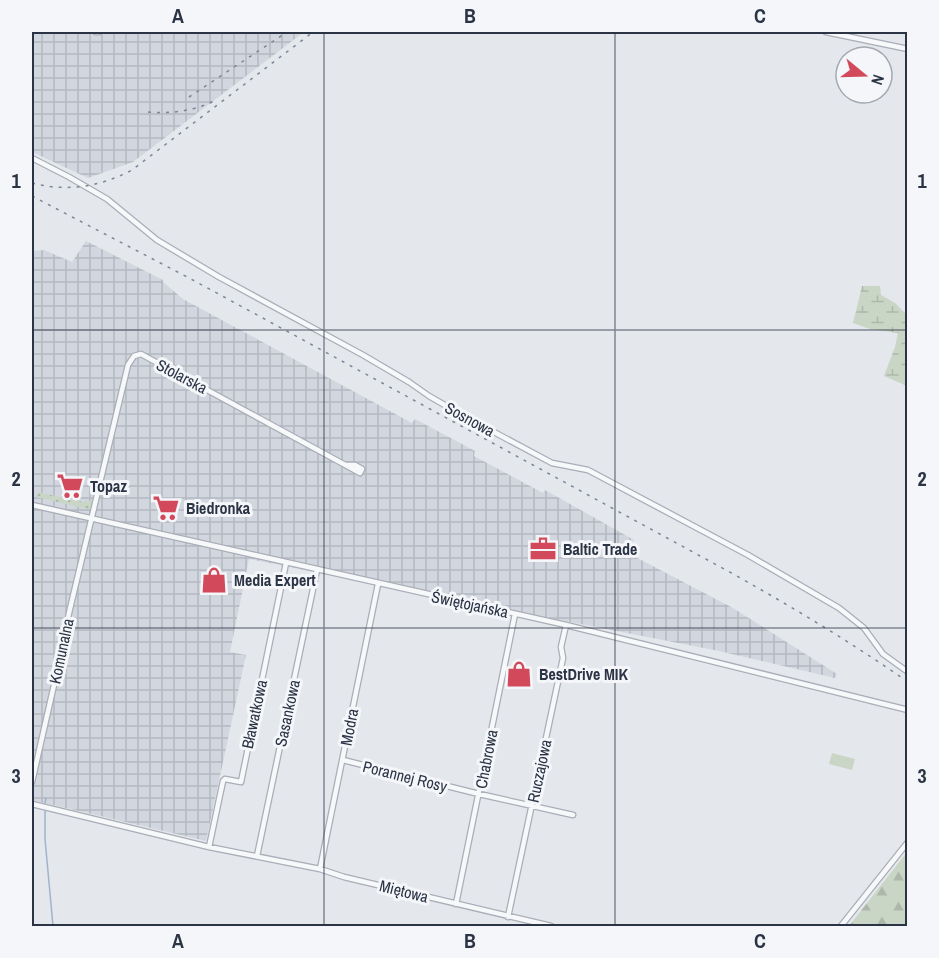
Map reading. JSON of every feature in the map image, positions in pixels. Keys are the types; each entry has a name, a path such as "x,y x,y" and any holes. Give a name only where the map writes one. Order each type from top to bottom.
{"street":[{"path":"826,32 908,49"},
{"name":"Sosnowa","path":"32,158 107,199 157,240 219,277 363,355 462,415 552,463 588,471 748,555 822,598 864,628 884,654 908,672"},
{"name":"Stolarska","path":"91,519 128,365 134,356 141,354 346,465"},
{"name":"Świętojańska","path":"32,505 566,625 908,710"},
{"name":"Komunalna","path":"32,782 91,519"},
{"name":"Bławatkowa","path":"209,847 223,781 225,779 241,782 285,563"},
{"name":"Sasankowa","path":"257,856 317,570"},
{"name":"Modra","path":"320,869 378,584"},
{"name":"Chabrowa","path":"456,904 515,614"},
{"name":"Ruczajowa","path":"508,917 563,658 561,647 566,625"},
{"name":"Porannej Rosy","path":"342,760 573,815"},
{"name":"Miętowa","path":"32,804 209,847 320,869 344,877 551,927"},
{"path":"841,927 908,842"}],"shaded area":[{"path":"32,32 304,32 133,162 88,178 32,152"},
{"path":"86,241 163,280 183,299 412,423 415,419 475,451 474,456 543,493 545,490 634,540 622,550 733,608 837,674 835,678 719,651 249,559 230,652 246,655 206,841 32,800 32,249 44,250 72,262"}],"green space":[{"path":"862,286 880,286 881,295 895,303 907,315 907,386 884,376 898,333 870,329 853,323"},
{"path":"38,492 84,503 85,500 87,503 91,501 91,509 36,497"},
{"path":"832,753 855,759 852,770 829,764"},
{"path":"907,852 907,926 849,926"}],"waterway":[{"path":"45,803 46,798"},
{"path":"45,811 45,839 53,926"}],"railway":[{"path":"189,97 287,32"},
{"path":"32,183 58,187 83,186 96,184 132,170 313,32"},
{"path":"148,112 182,111 214,101"},
{"path":"32,196 191,279 737,576 824,627 908,682"}],"place":[{"name":"Topaz","path":"70,486"},
{"name":"Biedronka","path":"166,508"},
{"name":"Baltic Trade","path":"543,549"},
{"name":"Media Expert","path":"214,580"},
{"name":"BestDrive MIK","path":"519,674"}]}
